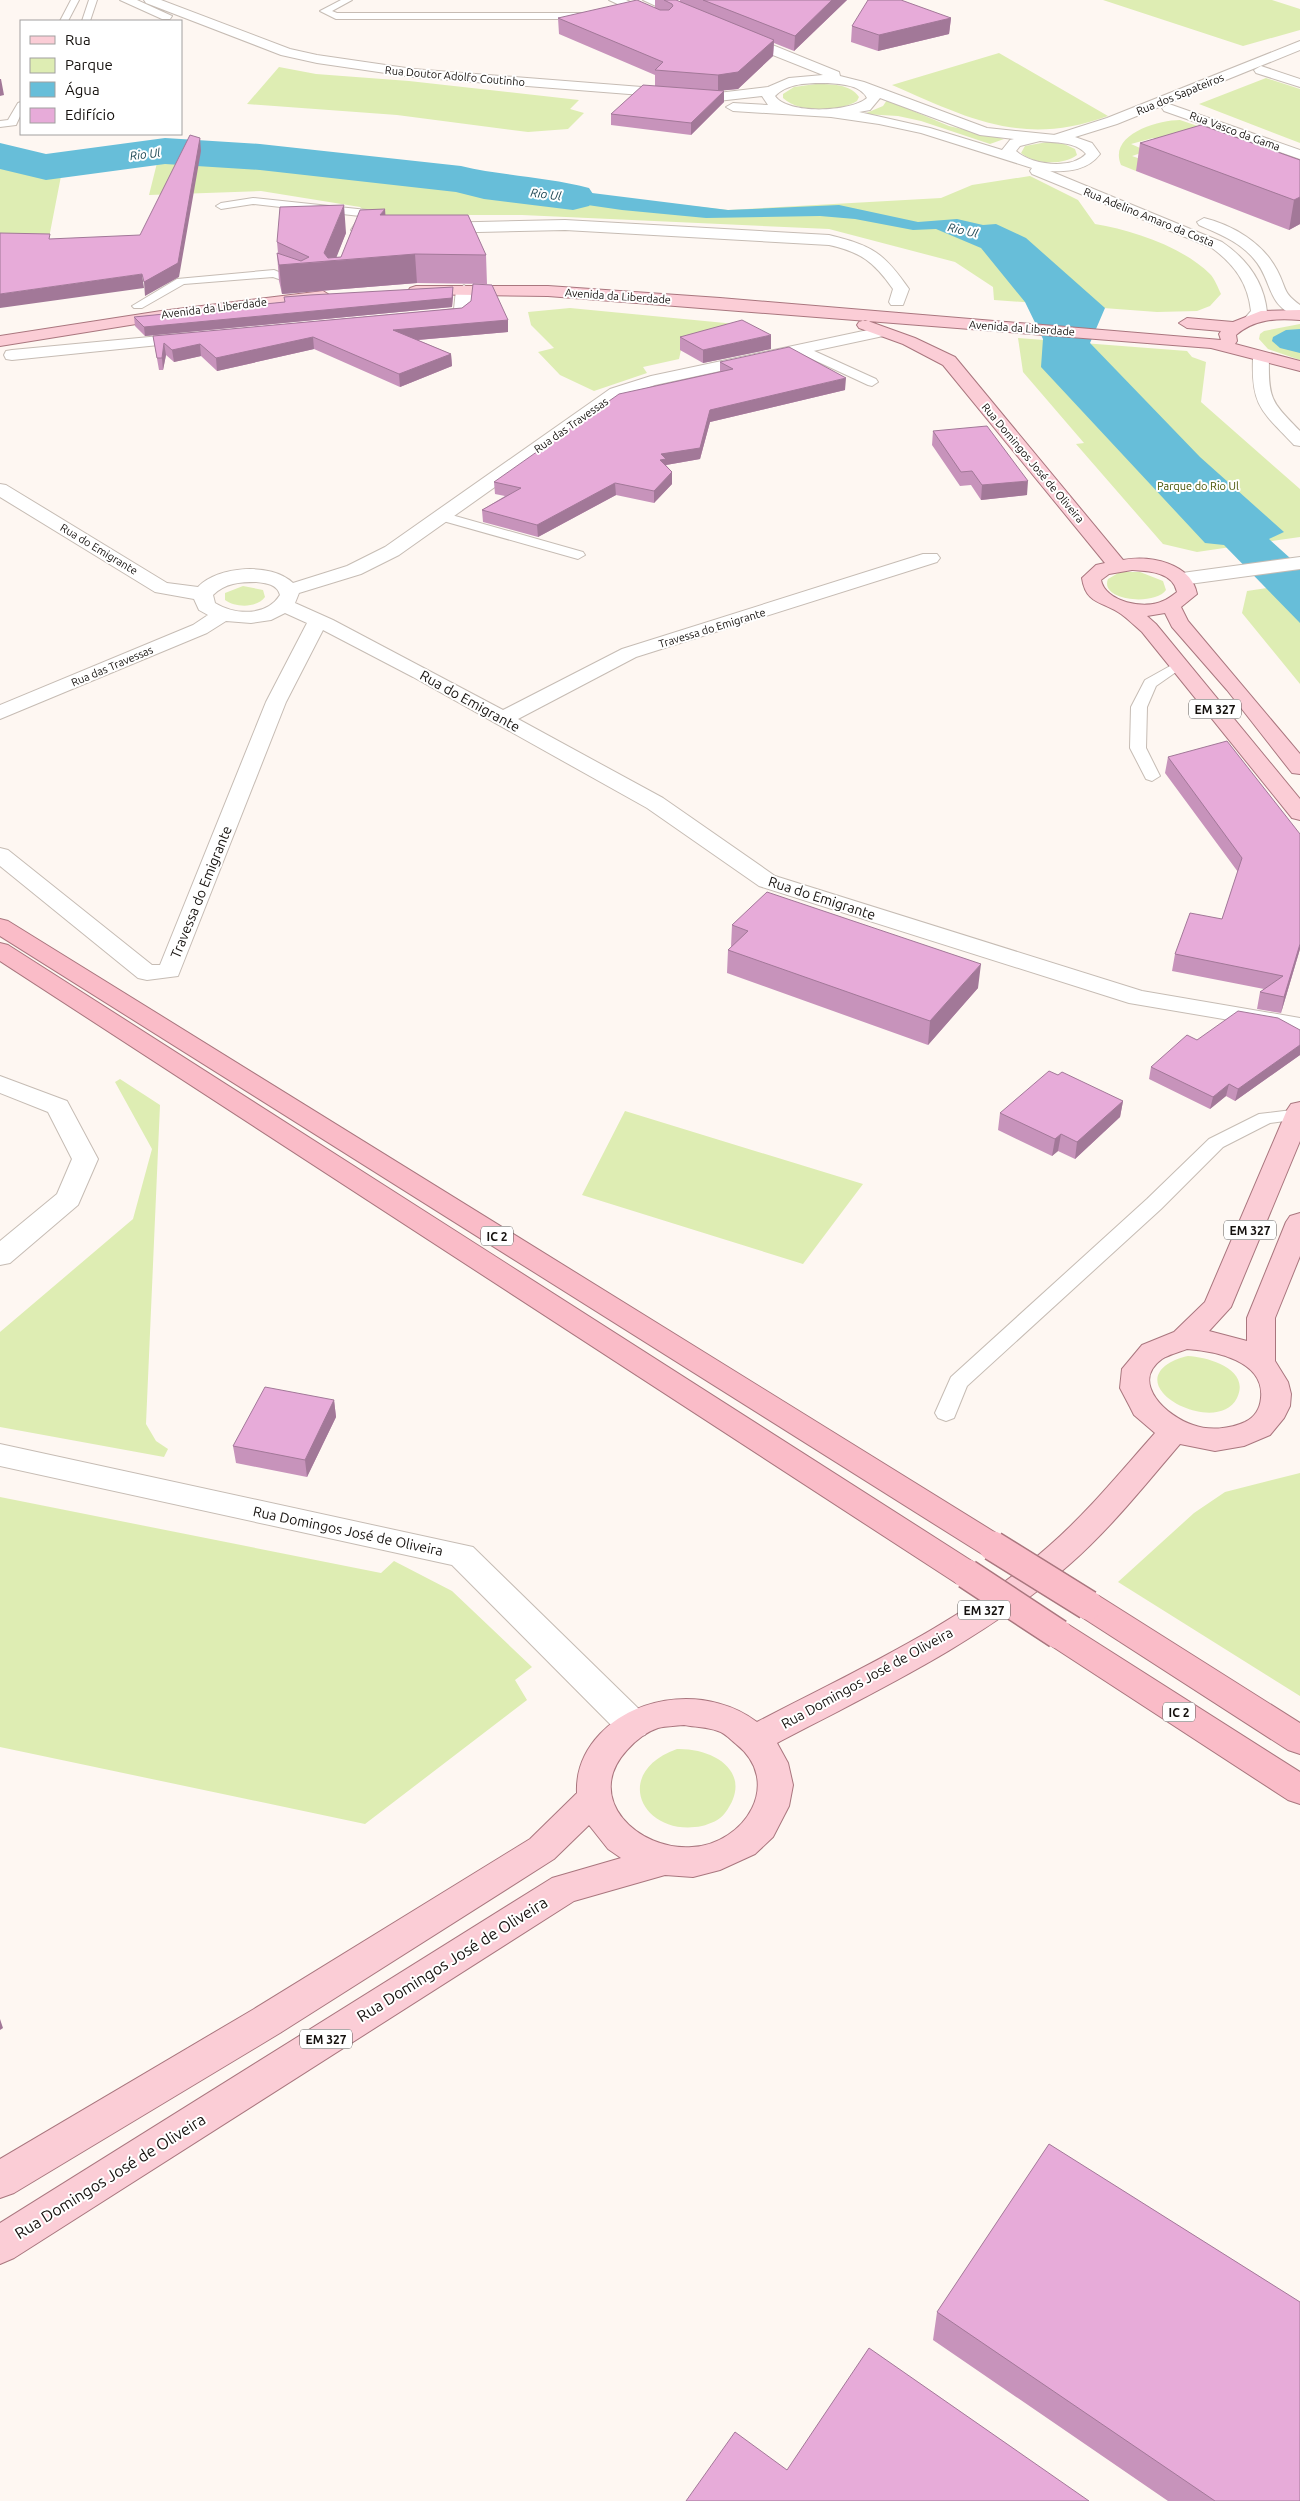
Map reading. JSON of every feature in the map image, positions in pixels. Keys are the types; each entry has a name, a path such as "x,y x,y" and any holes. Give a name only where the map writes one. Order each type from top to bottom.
{"highway":[{"name":"IC 2","path":"0,926 1088,1605 1300,1740"},
{"name":"IC 2","path":"0,950 1300,1790"}],"main road":[{"name":"Avenida da Liberdade","path":"1063,315 897,302 489,277 401,286 464,290 548,291 1211,343 1238,349 1262,358 1300,366"},
{"name":"Avenida da Liberdade","path":"0,326 234,291 328,283"},
{"name":"Avenida da Liberdade","path":"0,341 143,317 242,303 340,294"},
{"name":"Rua Domingos José de Oliveira","path":"836,313 909,341 949,361 1117,565"},
{"path":"1238,349 1229,340 1227,334 1235,327 1253,318 1300,313"},
{"path":"1174,322 1235,327"},
{"path":"949,361 962,342 973,333 995,327"},
{"name":"EM 327","path":"1182,579 1161,568 1147,565 1117,565 1104,568 1094,574 1090,582 1091,589 1098,597 1126,608 1149,628 1300,814"},
{"path":"1171,606 1187,594 1187,587 1182,579"},
{"name":"EM 327","path":"1126,608 1158,609 1171,606 1179,623 1234,686 1300,768"},
{"name":"EM 327","path":"1184,1339 1217,1307 1299,1112"},
{"name":"EM 327","path":"1261,1363 1261,1318 1300,1222"},
{"name":"EM 327","path":"1184,1339 1226,1344 1244,1352 1261,1363 1272,1377 1278,1392 1276,1407 1269,1420 1256,1431 1238,1437 1217,1440 1195,1437 1174,1431 1156,1420 1143,1406 1135,1392 1134,1377 1139,1363 1150,1352 1165,1344 1184,1339"},
{"name":"Rua Domingos José de Oliveira","path":"755,1739 957,1629 1017,1588 1060,1555 1099,1515 1174,1431"},
{"name":"Rua Domingos José de Oliveira","path":"684,1712 710,1714 734,1724 755,1739 769,1759 776,1782 773,1805 762,1827 744,1845 720,1858 691,1862 663,1861 637,1852 616,1837 601,1818 594,1798 594,1777 601,1756 614,1739 633,1725 656,1715 684,1712"},
{"path":"0,2180 267,2021 542,1849 594,1798"},
{"name":"Rua Domingos José de Oliveira","path":"0,2245 564,1889 663,1861"}],"street":[{"name":"Rua Doutor Adolfo Coutinho","path":"126,0 175,20"},
{"name":"Rua Doutor Adolfo Coutinho","path":"150,0 286,52 365,67 413,73 718,98 770,91"},
{"path":"615,0 683,28"},
{"path":"649,0 701,21"},
{"name":"Rua Doutor Adolfo Coutinho","path":"182,23 272,56 361,73 771,110 792,110"},
{"path":"727,32 844,81 985,132 1036,138 1059,138 1079,143 1095,153"},
{"name":"Rua dos Sapateiros","path":"1059,138 1112,121 1300,45"},
{"name":"Rua dos Sapateiros","path":"1095,153 1169,108 1300,55"},
{"path":"1261,70 1300,83"},
{"path":"770,91 781,77 844,81"},
{"name":"Rua Adelino Amaro da Costa","path":"831,114 865,107 874,99 871,90"},
{"name":"Rua Adelino Amaro da Costa","path":"770,91 769,99 792,110 887,121 934,131 1021,161 1051,167 1095,153"},
{"name":"Rua Vasco da Gama","path":"1169,108 1300,155"},
{"path":"1021,161 1008,151 1010,147 1015,143 1036,138"},
{"name":"Rua Adelino Amaro da Costa","path":"1021,161 1040,172 1223,249 1238,262 1254,286 1259,312 1253,318"},
{"name":"Rua Adelino Amaro da Costa","path":"1188,215 1238,236 1250,244 1259,253 1277,286 1280,298 1300,313"},
{"path":"419,228 565,225 828,240 862,247 886,266 901,289 897,302"},
{"path":"354,236 374,231"},
{"path":"413,318 462,313 464,290"},
{"name":"Rua das Travessas","path":"286,597 354,570 384,555 616,393 651,381 882,332"},
{"path":"12,355 208,337"},
{"path":"1262,358 1261,391 1267,407 1300,441"},
{"name":"Rua do Emigrante","path":"0,489 162,588 203,594 219,582 246,576 274,579 286,597 318,620 654,803 767,881 1138,998 1300,1025"},
{"name":"Travessa do Emigrante","path":"502,719 630,653 930,558"},
{"path":"1182,579 1300,563"},
{"path":"203,594 206,606 222,615 256,616 270,612 286,597"},
{"name":"Rua das Travessas","path":"0,713 200,629 222,615"},
{"name":"Travessa do Emigrante","path":"0,855 147,973 169,971 276,702 318,620"},
{"path":"0,1084 58,1107 72,1129 85,1159 68,1199 0,1256"},
{"name":"Rua Domingos José de Oliveira","path":"0,1455 462,1555 633,1725"}],"lane":[{"path":"65,20 75,0"},
{"path":"86,20 93,0"},
{"path":"348,0 325,11 336,16 586,16"},
{"path":"0,124 12,123 20,107"},
{"path":"220,206 253,201 366,212 354,236"},
{"path":"801,349 872,382"},
{"path":"441,516 578,555"},
{"path":"1152,776 1138,748 1139,707 1150,683 1179,665"},
{"path":"946,1413 958,1382 1154,1204 1216,1143 1266,1118 1299,1112"}],"green space":[{"path":"1103,0 1272,0 1300,9 1300,30 1243,46"},
{"path":"999,53 1108,116 1078,125 1049,129 1023,129 997,125 972,118 892,85"},
{"path":"279,67 316,74 409,81 579,100 570,109 584,113 568,129 528,132 397,115 247,104"},
{"path":"1266,78 1300,89 1300,143 1199,104"},
{"path":"816,84 846,87 859,97 857,101 849,105 820,110 799,107 783,98 783,94 794,87"},
{"path":"887,100 949,126 1004,139 990,144 921,121 898,116 864,114 883,106"},
{"path":"1180,120 1218,133 1195,153 1153,138 1131,144 1147,151 1132,156 1157,165 1136,171 1121,165 1119,154 1122,145 1137,131 1159,123"},
{"path":"1047,142 1064,144 1075,149 1077,155 1064,161 1048,162 1033,160 1021,153 1025,146"},
{"path":"162,143 286,154 613,197 728,210 941,198 972,185 1030,176 1078,200 1095,224 1141,235 1172,248 1199,264 1210,274 1221,294 1210,306 1197,311 1157,312 994,300 993,287 955,262 829,229 522,215 370,215 360,207 261,191 149,195"},
{"path":"0,161 36,171 62,171 47,248 0,246"},
{"path":"570,308 746,325 681,350 679,359 643,367 647,373 594,391 560,375 538,352 554,348 531,325 528,312"},
{"path":"1300,324 1300,360 1268,349 1259,339 1260,334 1264,331"},
{"name":"Parque do Rio Ul","path":"1018,338 1187,351 1192,357 1206,362 1201,402 1300,489 1300,537 1197,552 1163,544 1076,444 1084,443 1023,372"},
{"path":"1120,572 1140,572 1163,581 1166,590 1160,595 1151,598 1130,599 1119,596 1107,586 1108,579"},
{"path":"1300,583 1300,684 1242,613 1247,591"},
{"path":"243,586 263,590 265,597 257,603 246,606 230,603 225,600 225,593"},
{"path":"120,1079 160,1105 146,1424 156,1441 168,1449 164,1457 0,1427 0,1332 133,1219 152,1149 115,1082"},
{"path":"625,1111 863,1184 803,1264 582,1195"},
{"path":"1188,1356 1216,1362 1233,1372 1238,1379 1240,1388 1237,1398 1231,1406 1222,1411 1212,1413 1201,1412 1179,1405 1163,1393 1158,1386 1157,1379 1159,1373 1168,1364"},
{"path":"1300,1473 1300,1696 1118,1582 1194,1513 1225,1492"},
{"path":"0,1497 381,1573 394,1561 452,1591 532,1667 515,1680 527,1700 365,1824 0,1747"},
{"path":"677,1749 705,1753 717,1758 733,1775 736,1786 733,1799 725,1813 715,1821 702,1826 681,1827 664,1822 650,1813 642,1801 640,1787 644,1773 656,1760"}],"water":[{"path":"463,177 728,210 839,205 918,222 957,219 983,225 996,224 1026,238 1105,308 1090,343 1200,457 1284,532 1269,539 1300,567 1300,623 1224,545 1205,543 1041,367 1043,339 1025,302 981,248 936,229 913,230 855,219 820,216 706,218 622,210 464,187 461,179"},
{"path":"1300,329 1300,353 1280,348 1272,341 1273,337 1286,330"}],"building":[{"path":"637,0 660,10 669,10 673,6 672,4 664,0 676,0 774,40 738,72 718,75 655,70 663,62 558,18"},
{"path":"703,0 832,0 795,36"},
{"path":"868,0 901,0 951,18 879,35 852,26"},
{"path":"643,85 724,91 691,123 611,114"},
{"path":"1201,125 1300,160 1300,197 1294,200 1140,143"},
{"path":"190,135 200,138 178,263 144,282 142,274 0,294 0,233 50,234 49,239 140,235"},
{"path":"344,205 324,253 328,258 341,257 360,210 385,209 380,215 468,215 486,255 415,254 279,265 277,253 301,261 309,257 277,242 280,207"},
{"path":"473,284 492,285 508,320 393,330 451,354 399,374 313,337 216,358 200,344 172,350 164,343 162,358 157,358 153,336 462,308 471,301"},
{"path":"453,287 452,298 144,327 134,317 285,302 284,297"},
{"path":"742,320 771,335 703,350 680,337"},
{"path":"789,347 846,378 710,410 700,448 661,454 666,459 660,460 672,472 654,491 615,483 537,525 482,510 521,488 494,482 619,394 733,369 720,362"},
{"path":"987,426 1028,481 982,485 972,471 961,472 933,431"},
{"path":"1227,741 1300,834 1300,944 1284,997 1260,992 1283,976 1175,954 1190,913 1222,919 1242,858 1168,757"},
{"path":"767,892 981,964 930,1021 728,950 748,931 732,925"},
{"path":"1238,1011 1278,1018 1300,1030 1300,1045 1238,1089 1229,1084 1213,1097 1151,1067 1187,1035 1197,1040"},
{"path":"1049,1071 1058,1075 1062,1072 1123,1101 1077,1142 1061,1134 1055,1139 1000,1113"},
{"path":"265,1387 334,1400 305,1460 233,1446"},
{"path":"1049,2144 1300,2302 1300,2501 1215,2501 937,2312"},
{"path":"869,2348 1089,2501 686,2501 735,2432 787,2470"}],"waterway":[{"name":"Rio Ul","path":"0,156 46,167 165,151 260,157 461,179 484,186 573,197"}]}
